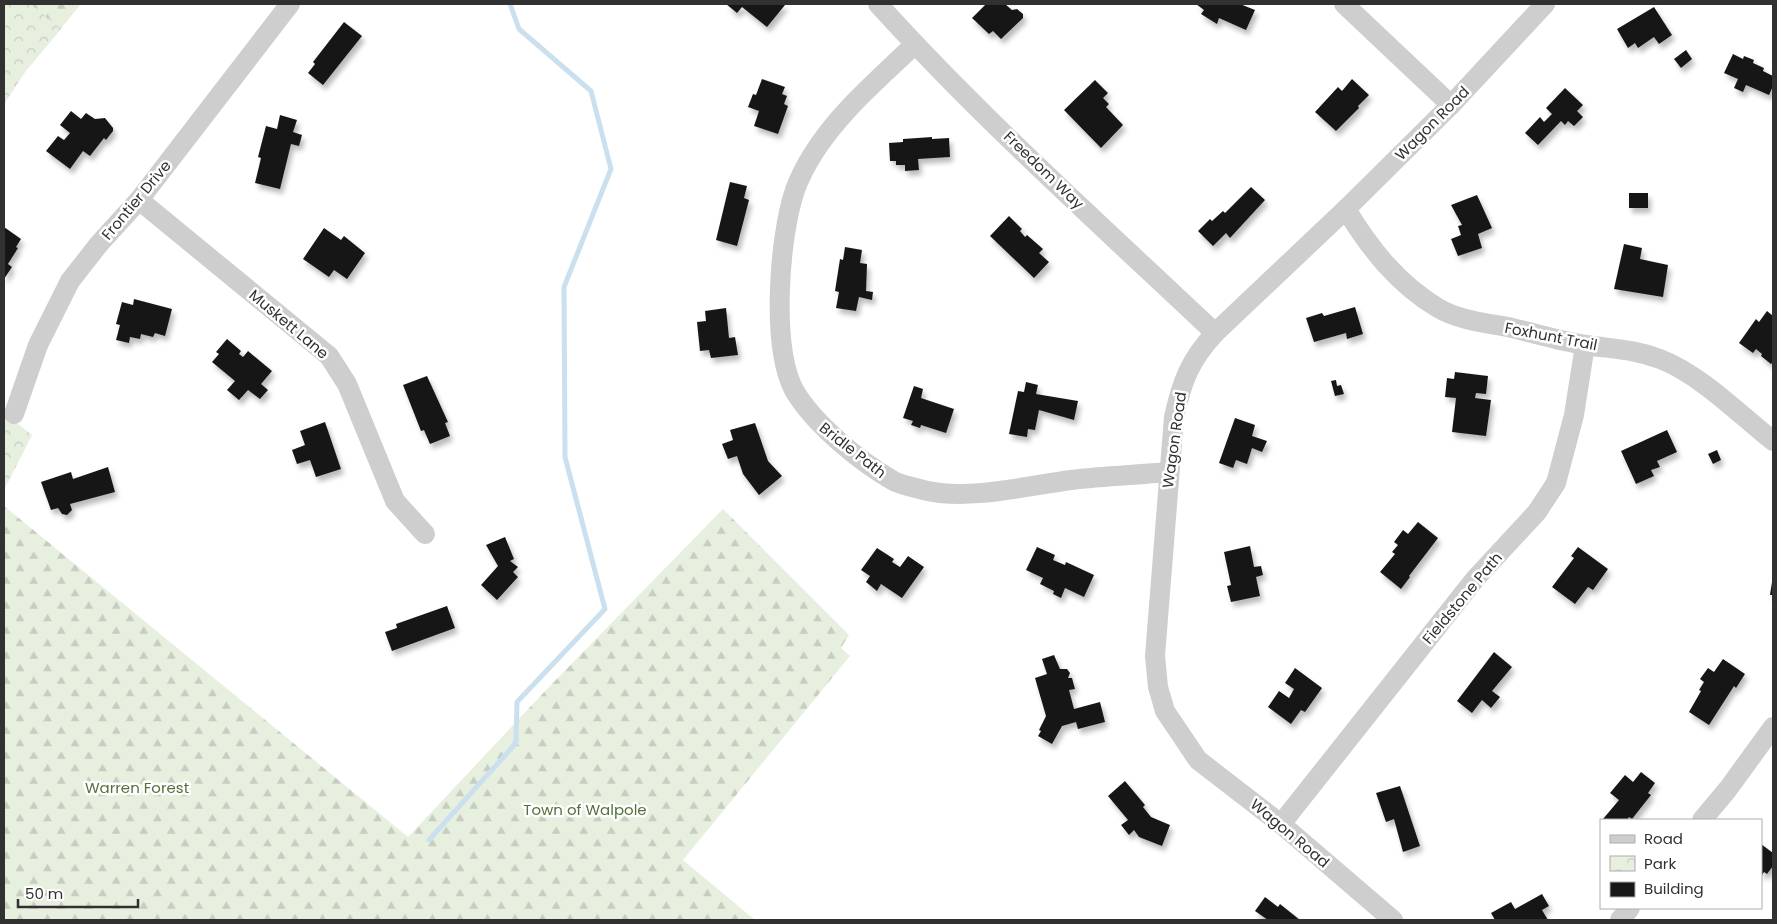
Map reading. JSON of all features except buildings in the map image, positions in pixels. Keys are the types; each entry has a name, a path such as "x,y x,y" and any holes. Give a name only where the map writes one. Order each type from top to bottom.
{"street":[{"name":"Frontier Drive","path":"14,414 38,345 70,280 139,200 290,4"},
{"name":"Freedom Way","path":"878,4 915,44 1215,333"},
{"path":"1344,4 1451,105"},
{"name":"Wagon Road","path":"1393,920 1281,824 1198,760 1165,711 1158,687 1155,656 1168,472 1174,417 1180,390 1197,352 1451,105 1545,4"},
{"name":"Bridle Path","path":"915,44 837,121 813,154 795,190 786,231 780,308 783,358 794,390 817,422 849,449 893,481 924,490 952,494 1073,480 1168,472"},
{"name":"Muskett Lane","path":"139,200 329,356 348,384 395,501 425,534"},
{"name":"Foxhunt Trail","path":"1346,209 1366,242 1382,261 1397,276 1439,309 1463,317 1585,345 1630,349 1683,370 1773,441"},
{"name":"Fieldstone Path","path":"1281,824 1475,578 1537,512 1556,483 1574,414 1585,345"},
{"path":"1703,819 1728,789 1773,727"},
{"path":"1620,920 1629,909"}],"green space":[{"path":"4,4 81,4 25,72 4,104"},
{"path":"4,4 31,4 61,29 25,72 4,104"},
{"path":"4,413 32,435 4,490"},
{"path":"4,506 408,837 548,688 723,509 849,635 841,648 850,656 683,860 755,920 4,920"}],"waterway":[{"path":"429,840 516,743 517,702 605,609 565,457 564,287 611,169 591,91 519,29 510,4"}],"park label":[{"name":"Warren Forest","path":"137,787"},
{"name":"Town of Walpole","path":"585,809"}]}
